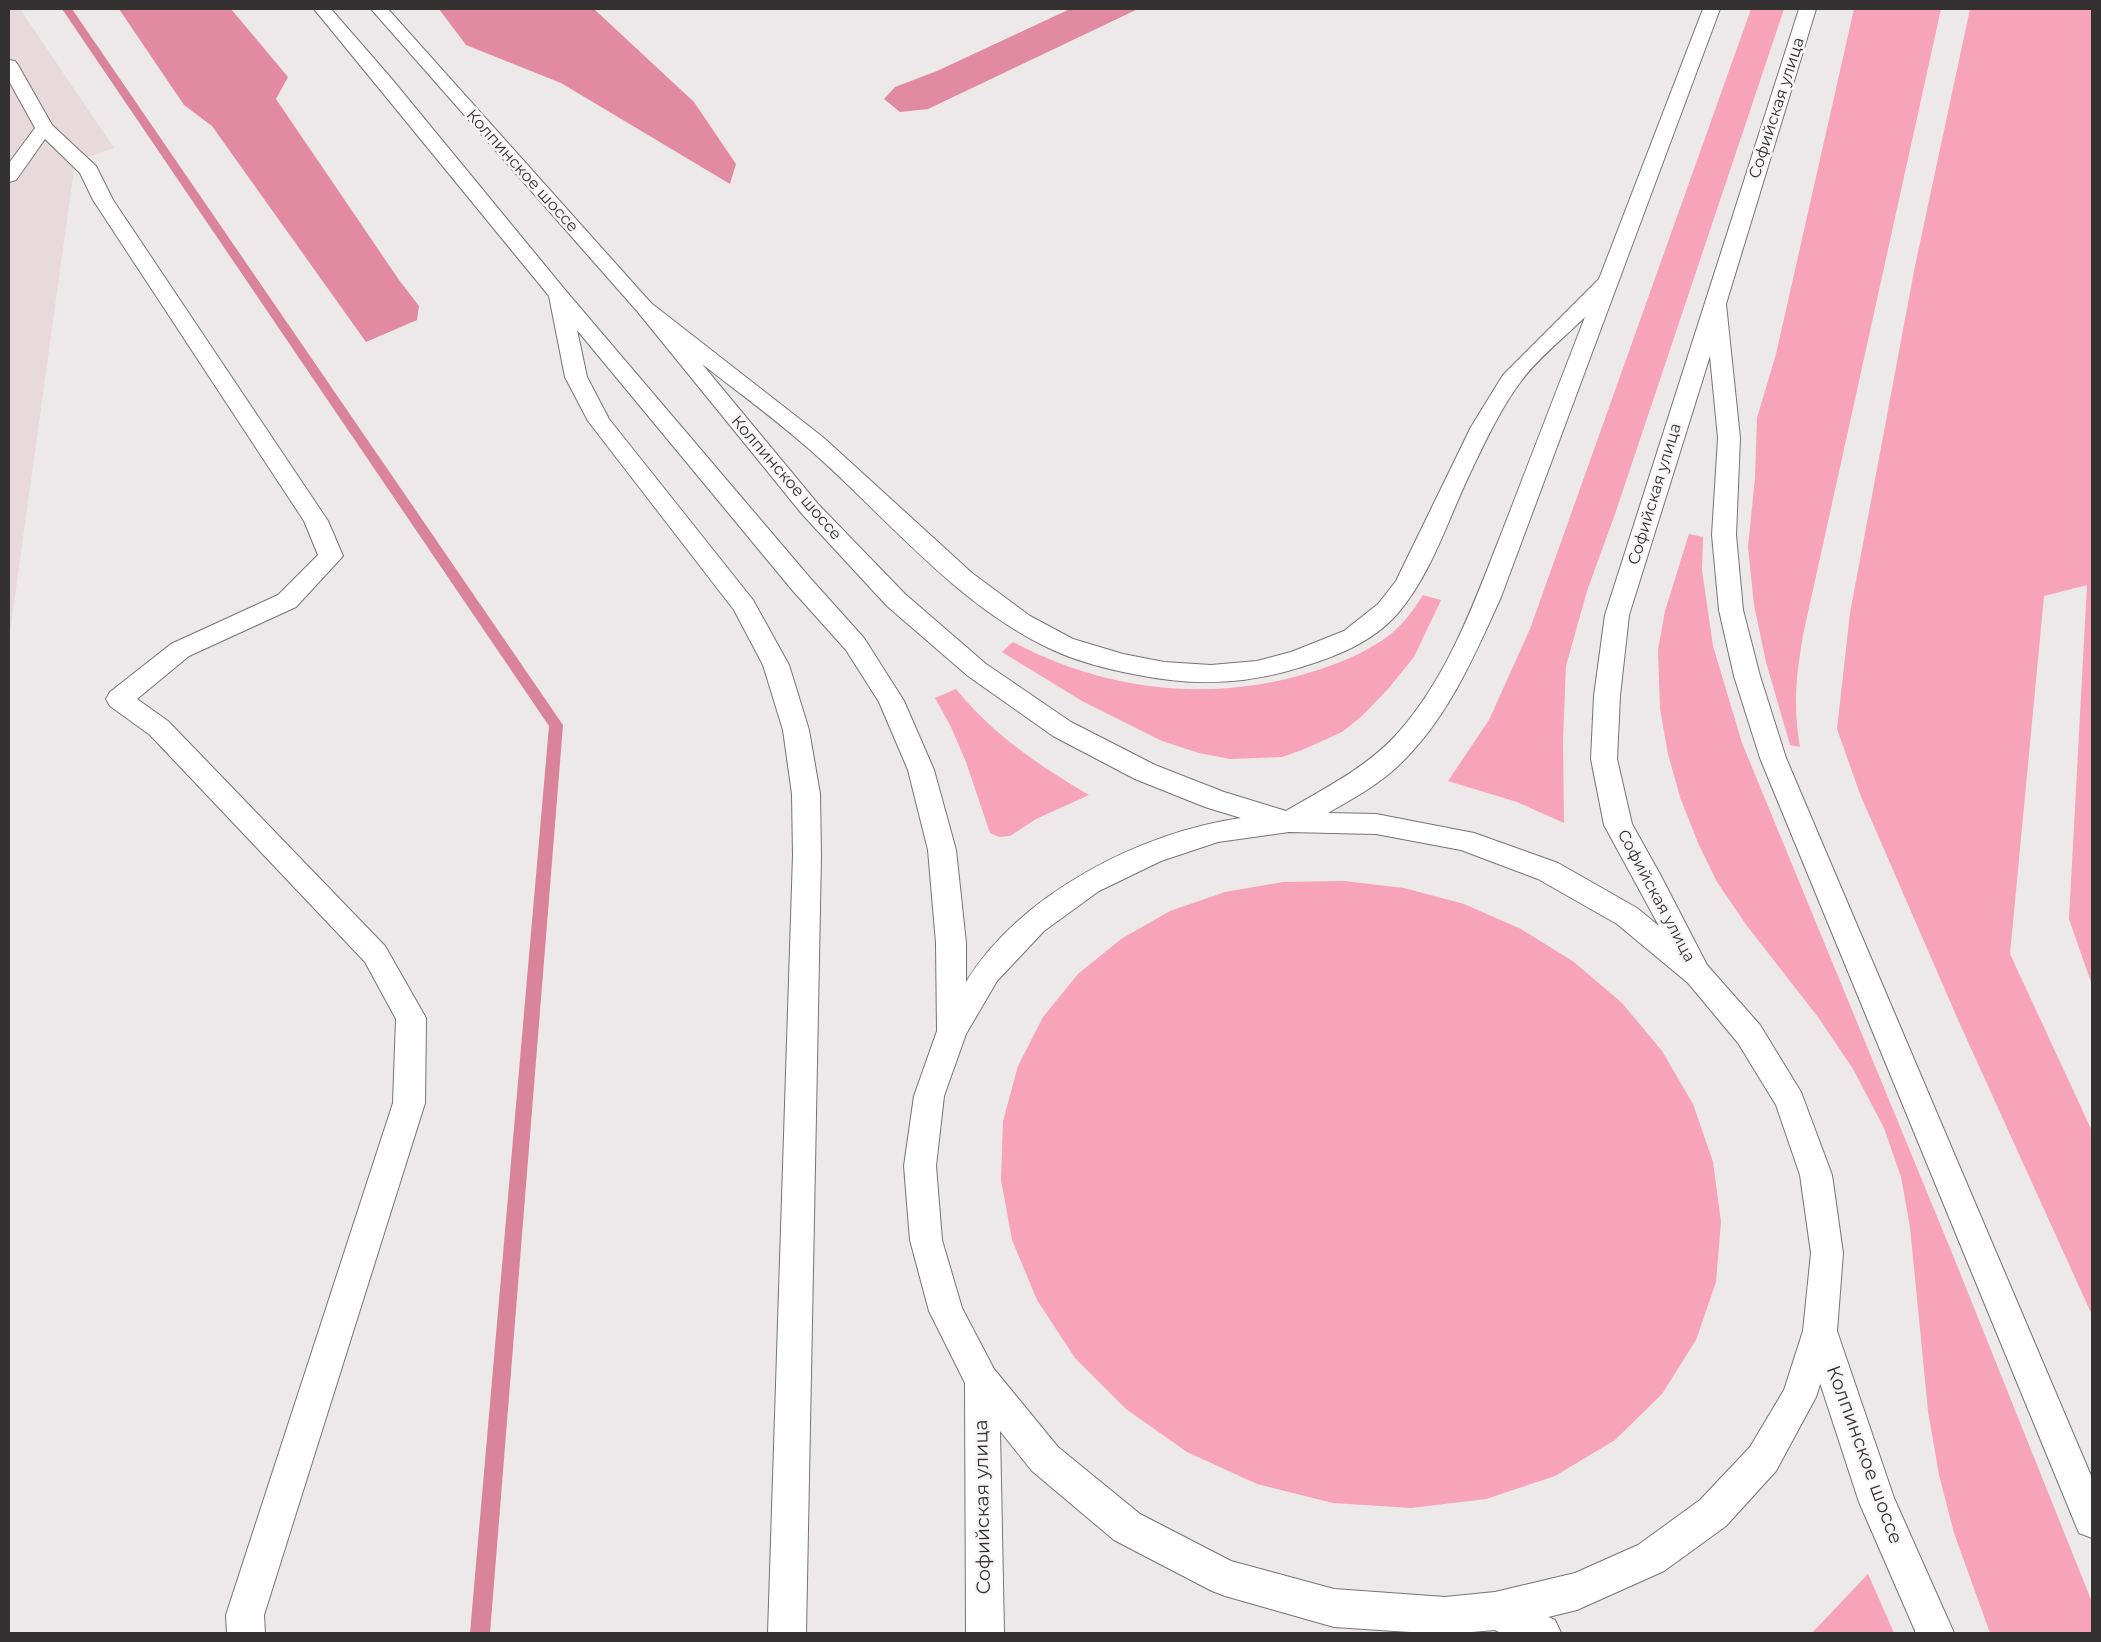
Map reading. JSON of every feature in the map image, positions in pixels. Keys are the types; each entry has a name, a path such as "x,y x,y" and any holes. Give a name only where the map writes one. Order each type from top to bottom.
{"main road":[{"name":"Колпинское шоссе","path":"322,9 385,82 559,296 796,578 854,644 891,701 921,770 942,850 951,943 952,1031"},
{"name":"Колпинское шоссе","path":"379,9 644,307 810,509 896,600 977,670 1062,728 1145,772 1215,800 1289,822"},
{"path":"1289,822 1366,777 1405,743 1437,702 1458,664 1489,597 1712,9"},
{"name":"Софийская улица","path":"1698,974 1618,825 1604,759 1607,696 1618,615 1808,9"},
{"path":"9,65 44,128 89,170 103,200 316,521 331,556 287,601 180,650 120,699 159,728 375,954 411,1018 409,1103 246,1615 246,1633"},
{"path":"9,176 44,128"},
{"path":"644,307 816,444 963,579 1021,622 1064,646 1122,663 1164,671 1211,674 1257,670 1298,659 1353,637 1387,610 1407,584 1478,435 1514,375 1609,281"},
{"path":"559,296 576,377 599,421 744,606 776,665 796,730 806,794 807,855 787,1633"},
{"path":"1715,304 1729,438 1724,535 1731,610 1746,676 1773,758 2092,1520"},
{"name":"Колпинское шоссе","path":"1289,822 1376,824 1454,838 1548,871 1627,916 1698,974 1749,1034 1790,1102 1816,1175 1827,1253 1820,1331 1799,1397 1763,1458 1713,1513 1651,1558 1577,1592 1437,1624 1334,1608 1226,1578 1127,1527 1045,1459 982,1381 946,1311 926,1240 920,1166 929,1096 952,1031 987,973 1034,923 1088,883 1151,853 1218,832 1289,822"},
{"name":"Колпинское шоссе","path":"1820,1331 1877,1502 1935,1633"},
{"name":"Софийская улица","path":"982,1381 985,1633"},
{"path":"1495,1611 1542,1633"}],"shaded area":[{"path":"9,9 20,9 114,148 75,162 9,639"},
{"path":"119,9 231,9 288,77 276,99 399,280 419,306 417,320 366,342 212,126 184,105"},
{"path":"439,9 594,9 694,102 736,164 730,184 561,83 466,45"},
{"path":"1070,9 1138,9 928,109 900,112 884,99 895,87 937,71"},
{"path":"1751,9 1784,9 1615,514 1587,591 1566,666 1563,740 1564,823 1517,802 1448,781 1489,720 1530,629"},
{"path":"1854,9 1941,9 1803,635 1796,691 1800,747 1790,745 1766,662 1754,605 1748,547 1755,478 1757,418 1776,354"},
{"path":"1970,9 2092,9 2092,985 2069,919 2087,585 2044,596 2010,954 2092,1131 2092,1315 1959,1022 1860,794 1837,729 1850,613 1915,266"},
{"path":"1689,534 1703,537 1702,570 1713,646 1742,743 1952,1253 2092,1602 2092,1633 1990,1633 1954,1533 1939,1475 1928,1411 1910,1227 1901,1177 1884,1128 1853,1069 1818,1017 1747,926 1717,882 1698,843 1680,797 1668,754 1660,709 1658,650 1665,611"},
{"path":"1423,595 1441,600 1414,657 1388,689 1361,717 1342,732 1282,757 1230,759 1199,753 1162,741 1082,701 1002,652 1013,642 1049,659 1086,672 1124,682 1162,688 1241,687 1279,681 1318,670 1356,655 1375,645 1397,629"},
{"path":"956,689 1001,735 1035,761 1089,795 1036,819 1010,836 999,837 990,833 966,762 951,727 935,698"},
{"path":"1344,881 1404,888 1464,904 1521,929 1574,962 1622,1003 1662,1051 1693,1104 1713,1162 1721,1222 1716,1282 1696,1340 1662,1394 1615,1440 1555,1476 1486,1499 1411,1508 1333,1503 1257,1484 1187,1452 1126,1409 1075,1358 1037,1300 1012,1240 1001,1180 1003,1121 1018,1066 1043,1017 1078,974 1121,939 1170,911 1225,892 1283,882"},
{"path":"1868,1574 1894,1633 1812,1633"}],"waterway":[{"path":"67,9 556,725 480,1633"}]}
